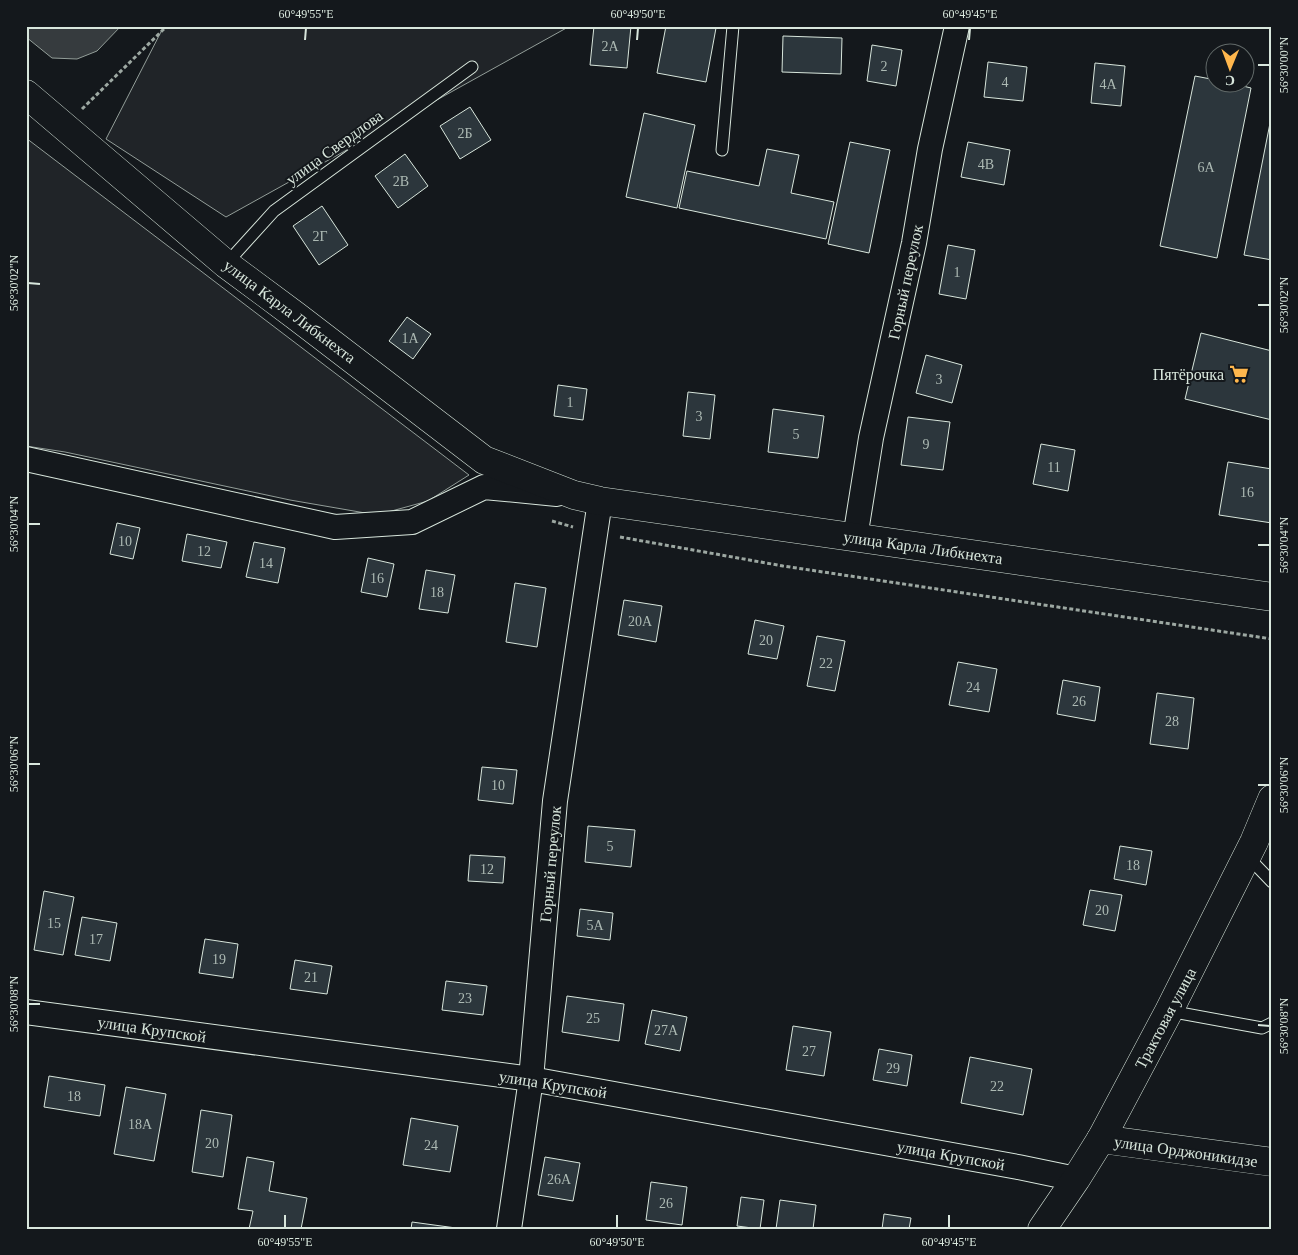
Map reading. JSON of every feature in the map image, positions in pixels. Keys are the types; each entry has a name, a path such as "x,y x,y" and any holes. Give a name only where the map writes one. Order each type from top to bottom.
{"street":[{"name":"Горный переулок","path":"855,538 871,438 914,243 930,149 956,26"},
{"name":"улица Карла Либкнехта","path":"26,94 226,264 484,460 587,498"},
{"name":"улица Карла Либкнехта","path":"26,459 335,527 412,522 484,487 587,498 855,538 1272,596"},
{"name":"Горный переулок","path":"509,1229 531,1079 555,801 595,533 587,498"},
{"name":"Трактовая улица","path":"1042,1229 1076,1180 1100,1139 1169,1011 1247,856 1272,799"},
{"name":"улица Крупской","path":"26,1012 531,1079 1018,1167 1076,1180"},
{"name":"улица Орджоникидзе","path":"1100,1139 1272,1162"}],"lane":[{"path":"722,150 733,26"},
{"name":"улица Свердлова","path":"226,264 274,211 472,67"},
{"path":"1247,856 1272,882"},
{"path":"1169,1011 1262,1028 1272,1023"}],"path":[{"path":"64,126 167,26"},
{"path":"549,520 595,533 783,566 1272,639"}],"shaded area":[{"path":"26,26 121,26 97,51 77,59 52,58 26,37"},
{"path":"164,26 570,26 226,217 106,139"},
{"path":"26,138 469,475 428,501 377,515 290,500 65,452 26,446"}],"building":[{"path":"594,26 631,26 627,68 590,65"},
{"path":"666,26 705,26 716,28 706,82 657,73"},
{"path":"783,36 842,38 841,74 782,72"},
{"path":"872,45 902,50 896,86 867,81"},
{"path":"988,62 1027,67 1023,101 984,97"},
{"path":"1095,63 1125,66 1121,106 1091,103"},
{"path":"1195,76 1206,78 1206,92 1250,92 1217,258 1160,246"},
{"path":"470,107 491,140 460,159 440,126"},
{"path":"644,113 695,125 677,208 626,197"},
{"path":"1272,113 1272,260 1244,255"},
{"path":"850,142 890,150 869,253 828,244"},
{"path":"968,142 1010,150 1004,185 961,177"},
{"path":"767,149 799,155 791,193 834,202 826,239 679,208 687,171 759,186"},
{"path":"405,154 428,186 398,208 375,176"},
{"path":"322,206 348,245 319,265 293,226"},
{"path":"948,245 975,250 966,299 939,294"},
{"path":"407,317 431,334 413,359 389,341"},
{"path":"1201,333 1272,351 1272,420 1185,399"},
{"path":"926,355 962,365 952,403 916,393"},
{"path":"558,385 587,389 583,420 554,416"},
{"path":"688,392 715,395 710,439 683,436"},
{"path":"773,409 824,416 818,458 768,452"},
{"path":"908,417 950,422 943,470 901,465"},
{"path":"1041,444 1075,450 1068,491 1033,484"},
{"path":"1228,462 1272,469 1272,523 1219,515"},
{"path":"117,523 140,528 133,559 110,554"},
{"path":"187,534 227,542 221,568 182,561"},
{"path":"254,542 285,548 278,583 246,577"},
{"path":"368,558 394,564 387,597 361,592"},
{"path":"426,570 455,575 448,613 419,609"},
{"path":"515,583 546,588 537,647 506,642"},
{"path":"624,600 662,606 656,642 618,635"},
{"path":"755,620 784,626 777,659 748,654"},
{"path":"817,636 845,641 835,691 807,686"},
{"path":"958,662 997,669 989,712 949,705"},
{"path":"1063,680 1100,687 1095,721 1057,714"},
{"path":"1157,693 1194,698 1188,749 1150,744"},
{"path":"482,767 517,770 513,804 478,800"},
{"path":"588,826 635,830 631,867 585,862"},
{"path":"1120,846 1152,851 1146,885 1114,879"},
{"path":"470,855 505,857 503,883 468,881"},
{"path":"1090,890 1122,895 1115,931 1083,925"},
{"path":"44,891 74,897 63,955 34,950"},
{"path":"580,909 613,913 610,940 577,936"},
{"path":"82,917 117,923 110,961 75,955"},
{"path":"205,939 238,944 233,978 199,973"},
{"path":"295,960 332,966 327,994 290,989"},
{"path":"446,981 487,986 483,1015 442,1010"},
{"path":"567,996 624,1004 619,1041 562,1032"},
{"path":"652,1010 687,1017 680,1051 645,1044"},
{"path":"793,1026 831,1032 824,1076 786,1070"},
{"path":"879,1049 912,1055 907,1086 873,1080"},
{"path":"970,1057 1032,1069 1023,1115 961,1103"},
{"path":"49,1076 105,1085 100,1116 44,1107"},
{"path":"126,1087 166,1094 154,1161 114,1154"},
{"path":"201,1110 232,1115 223,1177 192,1172"},
{"path":"411,1118 458,1126 450,1172 403,1165"},
{"path":"247,1157 274,1162 269,1191 307,1198 301,1229 249,1229 253,1211 238,1209"},
{"path":"545,1157 580,1163 573,1201 538,1195"},
{"path":"651,1182 687,1187 682,1225 646,1220"},
{"path":"741,1197 764,1200 760,1229 737,1226"},
{"path":"780,1200 816,1205 813,1229 776,1229"},
{"path":"884,1214 911,1218 909,1229 882,1229"},
{"path":"412,1222 456,1228 456,1229 411,1229"}],"place":[{"name":"Пятёрочка","path":"1239,374"}]}
